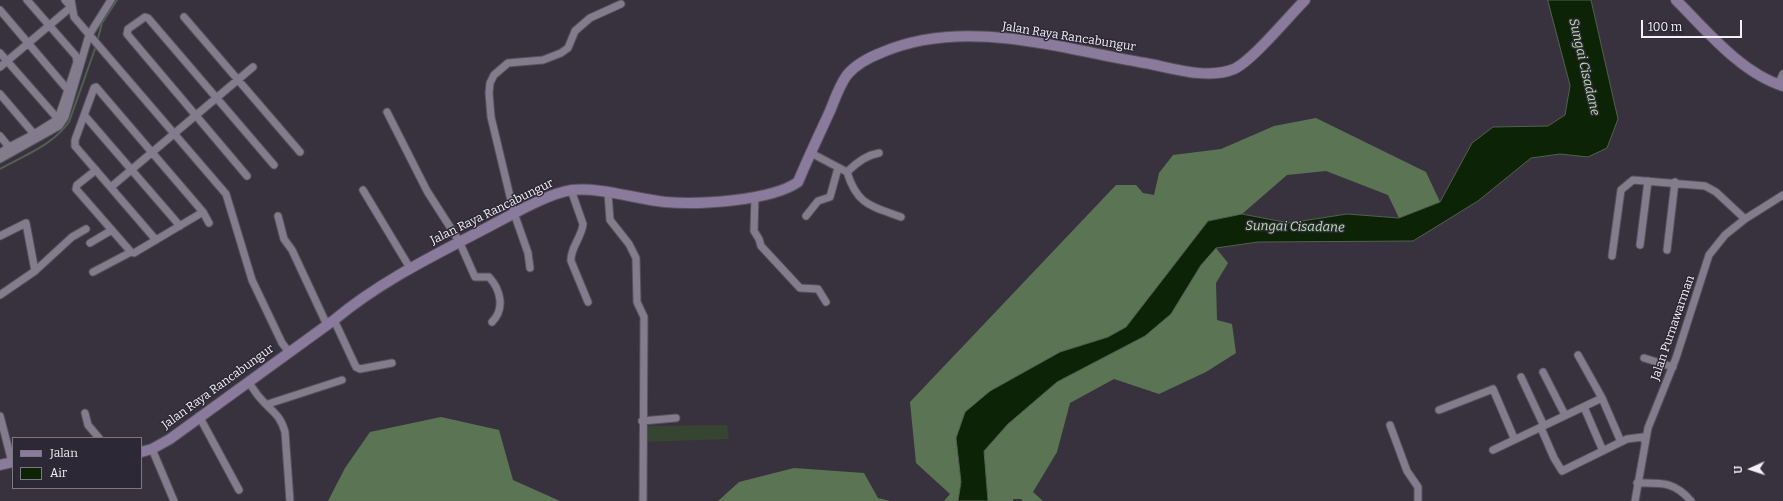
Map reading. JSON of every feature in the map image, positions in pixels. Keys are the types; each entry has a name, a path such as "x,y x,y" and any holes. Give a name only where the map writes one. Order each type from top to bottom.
{"main road":[{"name":"Jalan Raya Rancabungur","path":"142,452 152,449 170,439 199,416 249,383 330,323 360,298 459,241 514,213 562,192 582,190 665,202 687,203 755,196 778,192 798,182 848,75 867,59 909,43 950,36 992,38 1064,47 1187,70 1216,73 1234,69 1248,59 1305,0"},
{"path":"1676,0 1734,57 1746,66 1780,86"},
{"path":"0,465 12,462"}],"street":[{"path":"0,153 58,119 76,62 76,56 26,0"},
{"path":"65,0 71,3"},
{"path":"0,159 59,126 65,117 91,36 111,0"},
{"path":"0,67 49,26 71,3"},
{"path":"71,3 74,17 226,194 252,280 282,343 289,352"},
{"path":"530,268 528,253 514,213 489,104 490,83 494,75 508,63 543,60 561,53 568,48 575,31 590,18 621,4"},
{"path":"0,10 68,90"},
{"path":"247,176 127,34 128,29 144,17 148,18 274,164"},
{"path":"184,17 300,152"},
{"path":"0,53 58,119"},
{"path":"112,187 253,67"},
{"path":"1780,86 1783,74"},
{"path":"156,240 112,187 75,146 75,140 94,88 96,87 203,212 209,223"},
{"path":"0,94 34,134"},
{"path":"387,112 427,191 459,241 475,277 489,277 495,286 501,306 499,314 492,322"},
{"path":"85,116 180,226"},
{"path":"0,136 9,147"},
{"path":"811,153 847,172 852,188 859,198 879,209 901,217"},
{"path":"847,172 871,154 879,153"},
{"path":"806,216 818,200 830,197 838,168"},
{"path":"96,170 77,185 76,189 131,252"},
{"path":"1612,256 1621,190 1633,180 1675,182 1705,186 1716,192 1745,219"},
{"path":"1640,245 1648,181"},
{"path":"1667,250 1675,182"},
{"path":"364,190 410,268"},
{"path":"571,190 582,224 582,229 571,255 571,261 588,302"},
{"path":"608,193 610,220 629,244 636,258 637,302 644,318 642,421 643,501"},
{"name":"Jalan Purnawarman","path":"1635,501 1645,442 1654,413 1673,367 1709,256 1725,235 1745,219 1783,195"},
{"path":"755,196 754,231 761,246 800,288 818,289 826,302"},
{"path":"93,272 131,252 134,253 203,212"},
{"path":"278,216 284,239 292,250 330,323 356,367 360,369 392,362"},
{"path":"0,236 26,223 35,271"},
{"path":"0,295 35,271 72,237 86,229"},
{"path":"90,243 112,230"},
{"path":"1578,355 1602,398 1621,442"},
{"path":"1644,358 1673,367"},
{"path":"1543,372 1565,415"},
{"path":"1521,377 1543,427 1554,458 1562,471 1621,442 1637,437 1643,437 1645,442"},
{"path":"268,404 342,380"},
{"path":"249,383 261,399 268,404 282,423 285,432 290,501"},
{"path":"1440,410 1494,389 1514,438"},
{"path":"1493,450 1514,438 1543,427 1602,398"},
{"path":"1584,407 1603,451"},
{"path":"85,414 88,425 98,437"},
{"path":"0,416 12,462"},
{"path":"199,416 239,490"},
{"path":"642,421 676,418"},
{"path":"1390,425 1407,471 1418,487 1418,501"},
{"path":"152,449 174,501"},
{"path":"1637,483 1664,483 1680,490 1691,501"}],"shaded area":[{"path":"1316,118 1426,172 1440,202 1399,218 1388,195 1326,171 1287,175 1242,214 1208,221 1126,327 1108,337 1060,352 956,438 961,482 958,501 944,501 950,494 916,463 910,402 1116,185 1136,185 1143,193 1154,195 1159,173 1173,155 1221,149 1274,126"},
{"path":"1216,248 1228,263 1216,283 1217,320 1232,324 1236,353 1206,372 1159,394 1114,379 1070,403 1057,452 1033,492 1043,501 1023,501 1021,499 1013,499 1013,501 988,501 984,451 1008,424 1057,382 1145,336 1171,314 1201,265"},
{"path":"441,417 499,430 513,480 560,501 328,501 345,468 370,432"},
{"path":"727,425 729,439 646,442 646,426"},
{"path":"794,468 864,473 878,498 890,501 718,501 739,482"}],"water":[{"name":"Sungai Cisadane","path":"1548,0 1591,0 1618,119 1607,148 1588,157 1560,154 1531,158 1478,201 1413,241 1258,242 1216,248 1201,265 1171,314 1145,336 1057,382 1008,424 984,451 988,501 958,501 961,482 956,438 965,412 990,391 1060,352 1108,337 1126,327 1208,221 1242,214 1289,223 1347,214 1399,218 1440,202 1472,143 1493,127 1548,126 1565,115 1570,86"}],"waterway":[{"path":"97,42 102,23 117,0"},
{"path":"0,169 46,144 69,122 96,46"}]}
